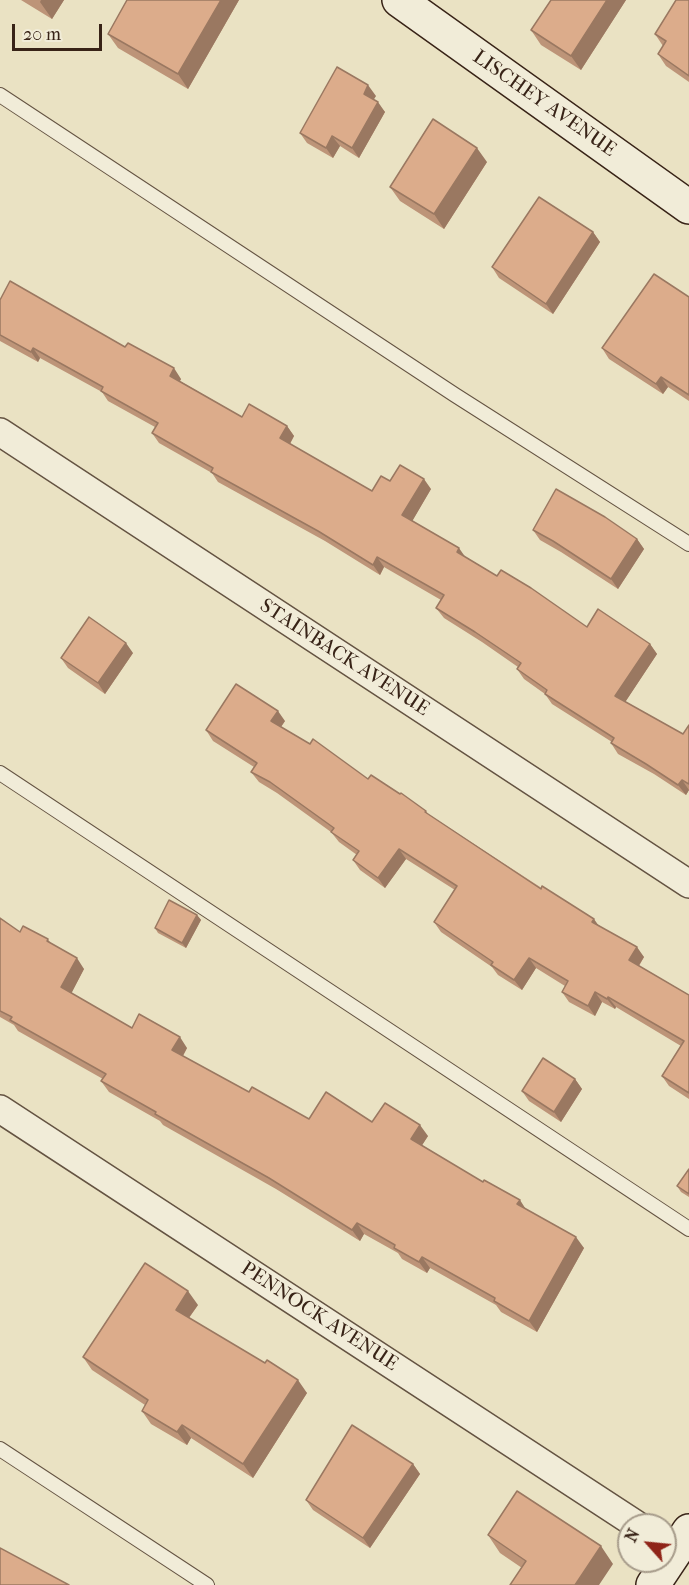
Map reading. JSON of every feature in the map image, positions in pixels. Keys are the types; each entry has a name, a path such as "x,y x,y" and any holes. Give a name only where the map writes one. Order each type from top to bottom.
{"street":[{"name":"LISCHEY AVENUE","path":"399,0 689,207"},
{"name":"STAINBACK AVENUE","path":"0,432 689,884"},
{"name":"PENNOCK AVENUE","path":"0,1109 619,1513"}],"lane":[{"path":"0,95 495,420 689,544"},
{"path":"0,773 689,1228"},
{"path":"0,1449 207,1585"}],"building":[{"path":"127,0 221,0 178,74 108,34"},
{"path":"551,0 607,0 571,56 531,30"},
{"path":"676,0 689,0 689,76 658,54 666,41 655,34"},
{"path":"337,67 368,85 364,94 378,102 352,148 332,136 326,148 300,133"},
{"path":"433,119 477,148 434,214 390,187"},
{"path":"539,197 593,232 546,304 492,267"},
{"path":"654,274 689,297 689,395 661,377 656,384 602,348"},
{"path":"10,281 125,347 128,343 174,368 170,376 242,417 249,404 287,426 280,438 372,491 381,476 390,481 400,465 424,479 402,515 459,548 457,552 497,576 501,570 531,588 587,627 598,609 650,644 615,696 683,734 689,725 689,784 682,780 678,785 611,743 614,738 545,694 547,690 517,669 521,663 436,608 444,595 377,557 373,565 318,531 211,472 213,468 152,433 158,423 101,391 103,387 33,348 31,352 0,335 0,300"},
{"path":"556,489 605,517 637,539 611,579 533,530"},
{"path":"89,617 126,643 98,683 61,658"},
{"path":"236,684 278,711 271,721 310,744 313,739 368,779 371,775 401,793 425,812 541,889 542,886 594,919 592,922 637,947 629,960 689,995 689,1093 662,1076 684,1041 608,997 607,999 595,992 588,1006 562,992 568,981 529,958 514,980 491,965 493,962 434,922 457,886 399,849 378,878 353,860 359,851 331,832 334,828 270,782 251,772 257,763 206,730"},
{"path":"169,900 197,915 182,943 155,928"},
{"path":"0,918 20,932 23,926 77,958 61,987 132,1028 139,1014 180,1037 172,1050 249,1092 252,1087 309,1119 326,1092 372,1122 385,1103 420,1125 411,1139 483,1182 484,1180 520,1200 517,1204 576,1237 529,1321 494,1301 495,1298 422,1257 419,1262 394,1248 395,1245 357,1223 352,1230 269,1178 101,1081 106,1074 10,1020 12,1017 0,1011"},
{"path":"543,1058 575,1079 554,1112 522,1091"},
{"path":"689,1169 689,1194 677,1186"},
{"path":"145,1263 188,1291 176,1310 265,1363 267,1360 298,1380 243,1464 182,1425 177,1432 142,1411 148,1400 83,1357"},
{"path":"352,1425 413,1464 363,1538 306,1500"},
{"path":"517,1491 601,1546 575,1585 510,1585 526,1561 488,1535"},
{"path":"0,1548 69,1585 0,1585"}]}
